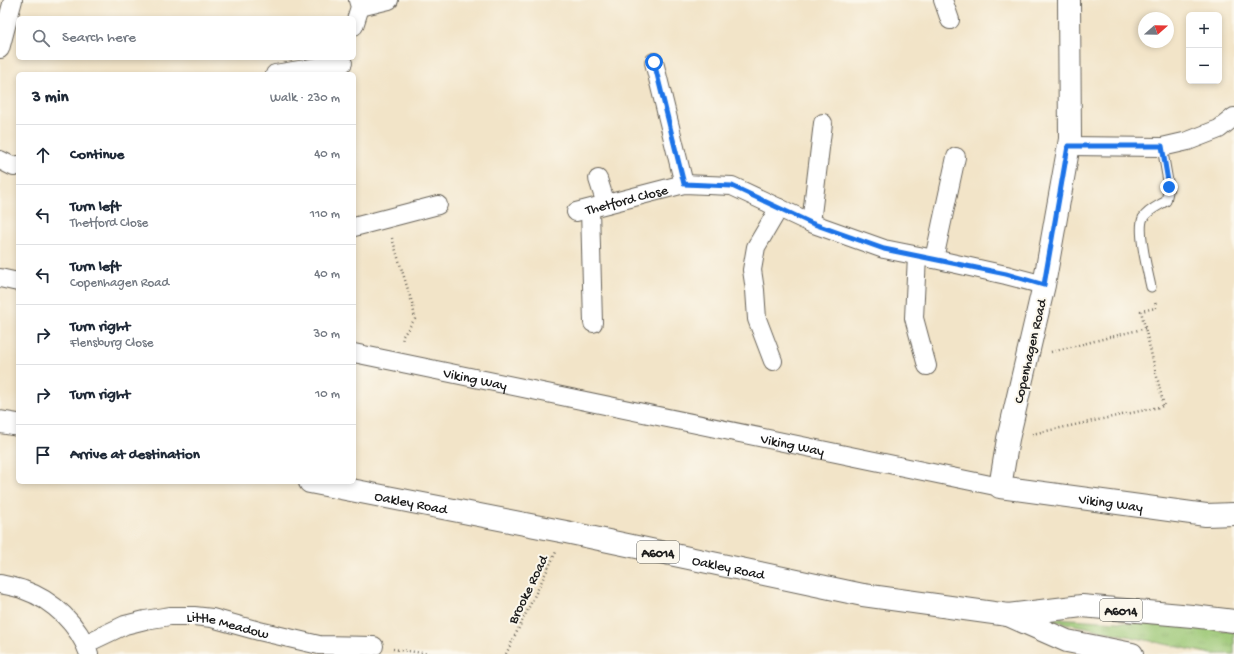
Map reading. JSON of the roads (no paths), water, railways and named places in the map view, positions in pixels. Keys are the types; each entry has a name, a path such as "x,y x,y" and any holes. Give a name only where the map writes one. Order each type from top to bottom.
{"main road":[{"name":"Copenhagen Road","path":"1000,487 1008,440 1044,285 1070,139 1069,0"},
{"path":"0,422 16,425"},
{"name":"Oakley Road","path":"320,484 566,532 863,595 1008,615 1082,606 1234,621"},
{"name":"Viking Way","path":"1000,487 1206,515 1234,514"},
{"name":"Oakley Road","path":"1008,615 1067,641 1132,654"}],"street":[{"path":"0,49 13,0"},
{"path":"356,17 359,4 389,0"},
{"path":"943,0 950,20"},
{"path":"654,62 684,184"},
{"path":"290,72 342,65"},
{"path":"1068,146 1162,146 1188,141 1219,129 1234,117"},
{"path":"811,223 824,123"},
{"path":"927,366 914,318 925,257 956,157"},
{"path":"0,160 14,167 16,166"},
{"path":"593,323 591,208 598,179"},
{"name":"Thetford Close","path":"591,208 684,184 732,186 811,223 884,249 1006,274 1044,285"},
{"path":"356,226 438,205"},
{"path":"773,361 757,319 752,270 756,247 779,208"},
{"path":"0,278 16,282"},
{"name":"Viking Way","path":"356,353 1000,487"},
{"name":"Little Meadow","path":"0,584 24,590 43,598 57,609 71,624 87,649 125,625 170,616 212,618 319,650 374,646"}],"lane":[{"path":"1151,287 1141,232 1143,219 1152,210 1166,201 1169,187 1162,146"}]}
